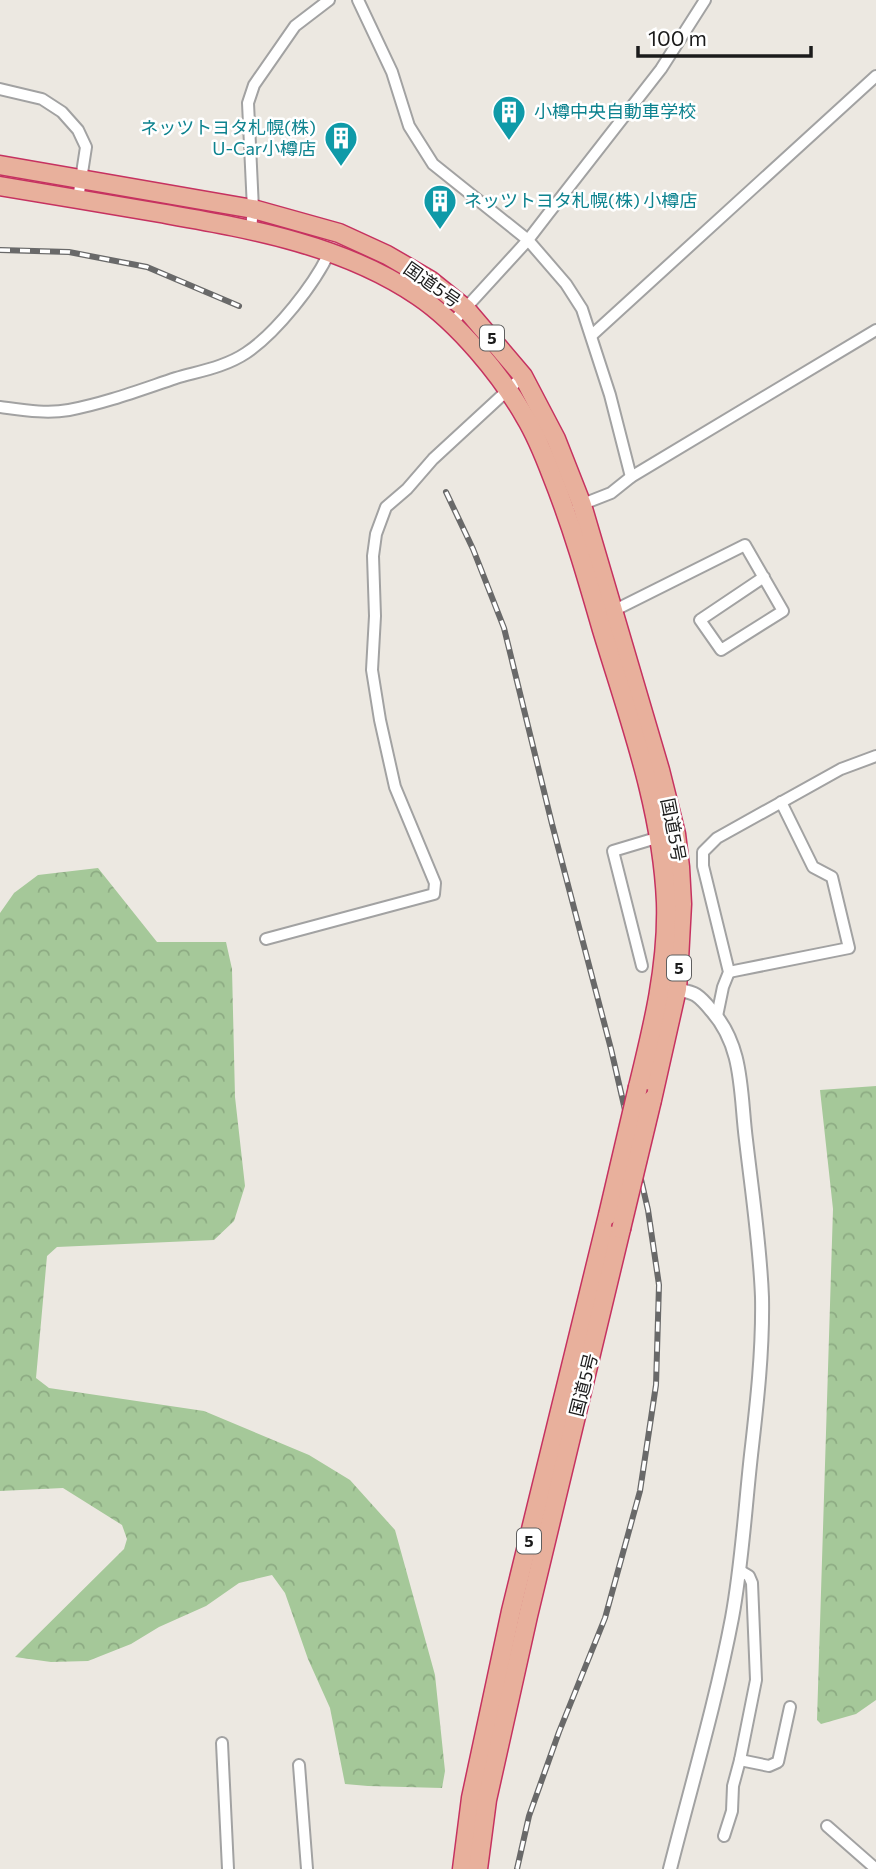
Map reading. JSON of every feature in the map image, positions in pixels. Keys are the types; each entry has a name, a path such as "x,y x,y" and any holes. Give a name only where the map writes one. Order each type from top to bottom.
{"highway":[{"name":"国道5号","path":"0,166 253,209 339,233 387,255 430,280 466,309 523,376 556,439 606,614 660,770 667,835 680,867 682,904 652,1100 528,1616 487,1800 478,1869"},
{"name":"国道5号","path":"0,186 251,229 330,251 388,279 418,297 452,323 508,390 526,417 574,508"},
{"name":"国道5号","path":"462,1869 471,1798 509,1624 654,1019 668,988"}],"street":[{"path":"251,229 253,209 248,103 254,85 295,26 329,0"},
{"path":"358,0 392,72 409,126 433,164 528,240 566,284 582,309 610,395 631,477"},
{"path":"452,323 528,240 661,69 705,0"},
{"path":"592,335 876,76"},
{"path":"0,89 42,99 62,112 78,130 86,147 78,199"},
{"path":"0,407 35,411 67,410 119,398 218,367 246,353 279,324 325,263 330,251"},
{"path":"574,508 611,493 631,477 876,330"},
{"path":"266,939 434,894 435,883 395,786 380,720 372,670 373,556 376,534 386,507 407,489 433,459 523,376"},
{"path":"606,614 745,545 764,577 783,611 721,650 700,620 764,577"},
{"path":"717,1016 729,972 702,866 703,852 718,838 841,769 876,756"},
{"path":"729,972 849,948 832,877 813,867 781,803"},
{"path":"642,966 612,851 667,835"},
{"path":"668,988 695,994 717,1016 727,1031 740,1070 741,1103 758,1237 762,1298 760,1370 732,1618 670,1869"},
{"path":"724,1836 732,1811 733,1786 756,1680 752,1583 749,1576 739,1570"},
{"path":"740,1760 769,1766 778,1762 790,1707"},
{"path":"222,1743 228,1869"},
{"path":"299,1765 307,1869"},
{"path":"827,1826 876,1869"}],"green space":[{"path":"98,868 157,942 226,942 232,969 235,1097 245,1186 234,1221 214,1240 57,1247 47,1256 36,1378 49,1388 204,1411 309,1455 350,1480 395,1530 435,1675 445,1771 442,1788 345,1784 330,1708 308,1659 285,1593 272,1575 239,1583 206,1606 159,1627 131,1644 88,1661 51,1662 15,1657 124,1549 127,1539 122,1525 63,1488 0,1491 0,913 14,893 38,875"},
{"path":"876,1086 876,1700 856,1714 821,1724 817,1720 833,1209 820,1090"}],"railway":[{"path":"0,250 69,252 147,267 239,306"},
{"path":"446,492 473,549 504,628 611,1049 648,1210 659,1285 656,1385 640,1491 605,1618 529,1816 517,1869"}],"place":[{"name":"小樽中央自動車学校","path":"509,142"},
{"name":"ネッツトヨタ札幌(株) U-Car小樽店","path":"341,168"},
{"name":"ネッツトヨタ札幌(株) 小樽店","path":"440,231"}]}
